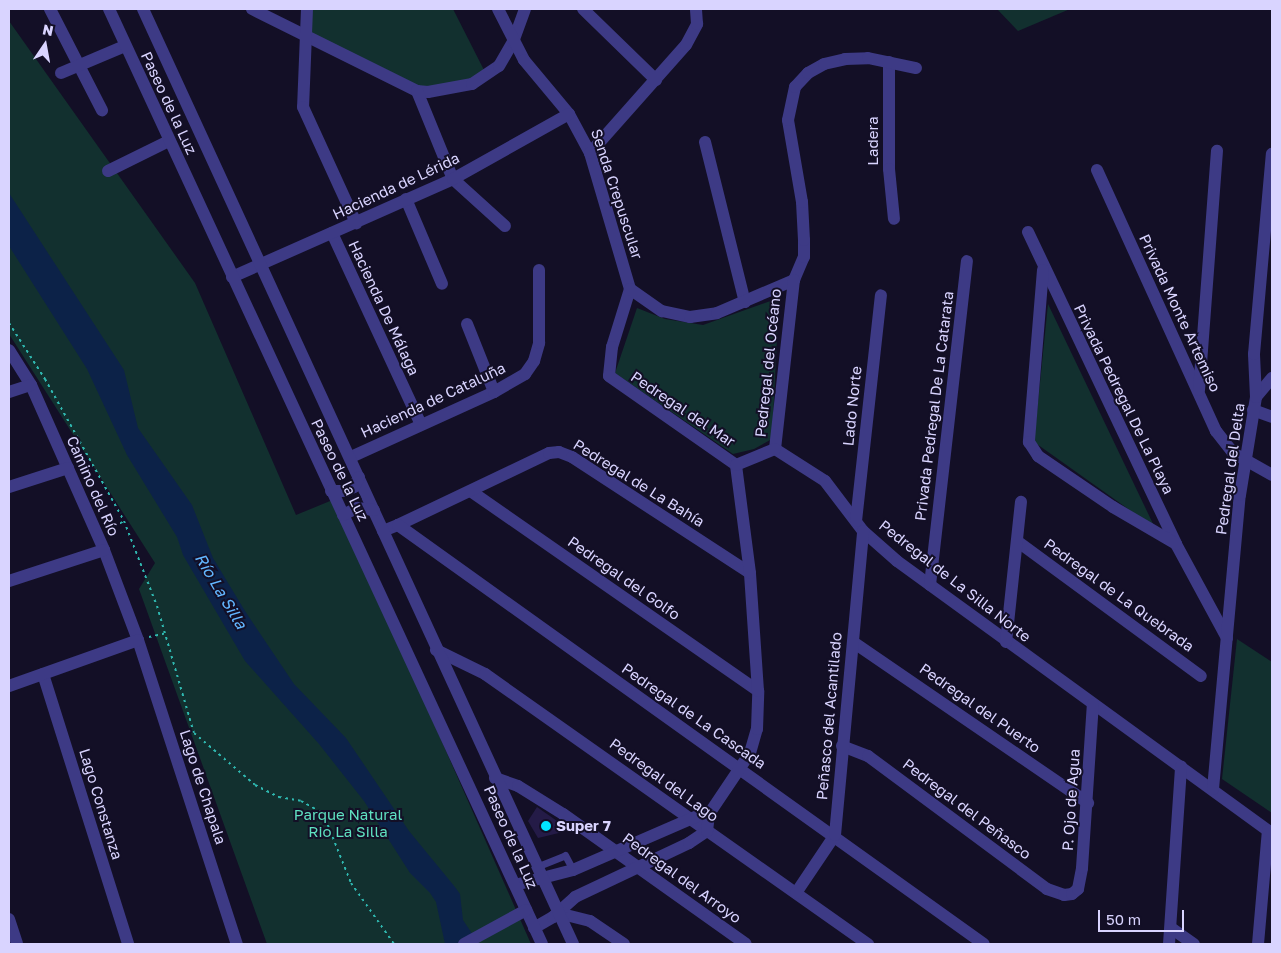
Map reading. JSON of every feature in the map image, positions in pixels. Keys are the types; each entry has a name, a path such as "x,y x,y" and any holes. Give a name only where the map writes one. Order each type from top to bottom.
{"street":[{"path":"50,9 102,110"},
{"name":"Paseo de la Luz","path":"109,9 515,885 522,913 534,928 542,944"},
{"name":"Paseo de la Luz","path":"143,9 351,457 436,650 538,873 573,944"},
{"path":"252,9 306,34 417,91 444,92 472,84 500,66 514,42 525,9"},
{"path":"307,9 303,107 356,223"},
{"name":"Senda Crepuscular","path":"498,9 524,60 569,114 590,153 630,289"},
{"path":"584,9 656,80"},
{"path":"590,153 656,80 692,36 698,24 696,9"},
{"path":"61,73 125,46"},
{"name":"Pedregal del Océano","path":"775,450 794,280 804,257 802,202 788,120 795,87 808,73 824,64 868,58 916,68"},
{"name":"Ladera","path":"889,62 889,169 894,220"},
{"path":"417,91 453,179 505,226"},
{"name":"Hacienda de Lérida","path":"232,277 261,266 453,179 569,114"},
{"path":"108,172 169,141"},
{"path":"705,142 745,302"},
{"path":"1198,391 1218,151"},
{"name":"Pedregal del Delta","path":"1213,789 1245,460 1256,397 1255,345 1272,154"},
{"name":"Privada Monte Artemiso","path":"1097,170 1198,391 1224,443 1245,460 1272,475"},
{"path":"406,199 442,284"},
{"name":"Privada Pedregal De La Playa","path":"1028,232 1043,268 1176,544 1227,638"},
{"name":"Hacienda De Málaga","path":"332,234 420,423"},
{"name":"Privada Pedregal De La Catarata","path":"930,586 967,261"},
{"name":"Privada Pedregal De La Playa","path":"1043,268 1029,442 1038,456 1113,506 1176,544"},
{"name":"Hacienda de Cataluña","path":"351,457 420,423 494,392 525,374 534,362 539,343 539,270"},
{"name":"Pedregal del Océano","path":"630,289 662,311 681,316 700,317 745,302 794,280"},
{"name":"Pedregal del Mar","path":"630,289 612,348 608,372 612,380 736,465"},
{"name":"Lado Norte","path":"860,526 881,295"},
{"path":"467,324 494,392"},
{"name":"Camino del Río","path":"9,350 31,385 68,468 101,544 138,640"},
{"path":"1256,397 1272,378"},
{"path":"9,392 31,385"},
{"path":"1253,410 1272,417"},
{"path":"534,928 558,913 574,897 639,867 706,831 709,814 750,753 758,729 758,691 750,573 736,465 775,450"},
{"name":"Pedregal de La Silla Norte","path":"775,450 825,482 860,526 930,586 1270,831"},
{"name":"Pedregal de La Bahía","path":"398,525 472,492 549,453 564,453 750,573"},
{"path":"9,487 68,468"},
{"path":"331,491 346,491 354,487 359,477"},
{"name":"Pedregal del Golfo","path":"472,492 758,691"},
{"path":"1006,642 1021,502"},
{"path":"343,515 358,508 374,510"},
{"path":"383,531 398,525"},
{"name":"Pedregal de La Cascada","path":"398,525 984,944"},
{"name":"Peñasco del Acantilado","path":"796,893 834,835 853,642 860,526"},
{"name":"Pedregal de La Quebrada","path":"1016,541 1201,676"},
{"path":"9,581 101,544"},
{"path":"9,686 138,640"},
{"name":"Lago de Chapala","path":"138,640 237,944"},
{"name":"Pedregal del Puerto","path":"853,642 1088,803"},
{"name":"Pedregal del Lago","path":"436,650 485,674 868,944"},
{"name":"Lago Constanza","path":"43,674 128,944"},
{"name":"P. Ojo de Agua","path":"1072,894 1081,880 1088,803 1093,704"},
{"name":"Pedregal del Peñasco","path":"842,746 868,756 1047,889 1057,894 1072,894"},
{"path":"1169,944 1181,766"},
{"name":"Pedregal del Arroyo","path":"495,778 531,793 617,851 746,944"},
{"path":"515,885 538,873 552,878 690,818 709,814"},
{"path":"1258,944 1267,897 1270,831"},
{"path":"464,944 522,913"},
{"path":"558,913 590,921 624,944"},
{"path":"9,920 17,944"},
{"path":"1171,928 1194,944"}],"lane":[{"path":"538,873 565,855 573,870"}],"path":[{"path":"9,323 44,379 124,521 166,633 194,733 255,785 279,797 300,801 322,813 351,883 394,944"},
{"path":"101,544 124,521"},
{"path":"138,640 166,633"}],"green space":[{"path":"306,9 453,9 487,76 428,92 306,34"},
{"path":"997,9 1070,9 1018,31"},
{"name":"Parque Natural Rio La Silla","path":"9,21 195,283 296,515 335,499 531,944 267,944 139,589 155,563 9,334"},
{"path":"779,298 772,439 754,449 733,454 615,373 637,308 665,319 703,325"},
{"path":"1048,304 1155,528 1034,442"},
{"path":"1237,639 1272,662 1272,813 1222,779"}],"water":[{"name":"Río La Silla","path":"9,193 124,370 138,428 192,505 213,558 245,611 294,684 346,738 409,831 460,894 463,920 479,944 445,944 436,902 430,893 410,873 364,801 319,744 245,661 183,555 177,537 127,455 87,369 9,246"}],"building":[{"name":"Super 7","path":"537,807 557,821 563,832 538,838 528,821"}],"place":[{"name":"Super 7","path":"546,826"}]}
